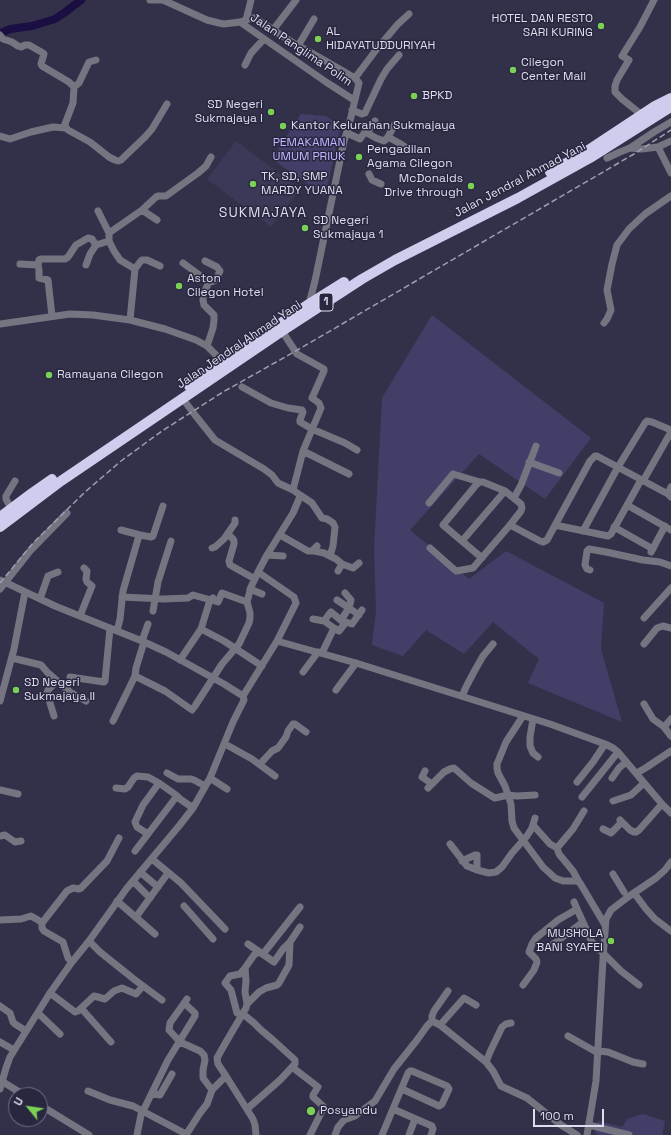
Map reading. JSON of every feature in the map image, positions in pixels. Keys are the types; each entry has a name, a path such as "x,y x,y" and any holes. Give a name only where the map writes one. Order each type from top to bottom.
{"highway":[{"name":"Jalan Jendral Ahmad Yani","path":"0,517 32,493 223,362 349,279 386,258 507,196 584,153 671,98"},
{"name":"Jalan Jendral Ahmad Yani","path":"0,527 61,481 282,331 362,279 395,260 518,198 590,158 671,107"}],"street":[{"name":"Jalan Panglima Polim","path":"150,0 163,0 213,22 224,24 243,21 264,39 354,100 309,304"},
{"path":"243,21 251,0"},
{"path":"273,30 296,0"},
{"path":"642,115 614,92 617,80 629,60 622,56 654,0"},
{"path":"355,78 376,50 398,24 409,14"},
{"path":"243,21 255,18 298,46 355,78 359,83 354,100"},
{"path":"298,46 314,19"},
{"path":"0,47 1,37 21,47 29,45 44,54 41,64 42,66 69,82 74,87"},
{"path":"245,65 251,53 264,39"},
{"path":"352,110 362,114 365,113 381,79 399,55"},
{"path":"66,128 65,124 73,103 74,87 79,83 89,62 96,60"},
{"path":"0,136 10,139 53,127 66,128 90,142 109,157 118,161 121,160 152,129 167,104"},
{"path":"347,133 360,139 365,132 367,133 375,121"},
{"path":"607,158 630,148 671,122"},
{"path":"367,133 384,140 388,137 395,124"},
{"path":"388,137 408,149"},
{"path":"630,148 642,149 658,147 671,141"},
{"path":"658,147 671,173"},
{"path":"86,265 90,254 96,245 109,237 156,197 166,196 198,174 206,166 211,157"},
{"path":"369,174 372,180 381,184"},
{"path":"604,323 611,310 607,290 612,264 618,245 629,229 645,214 671,196"},
{"path":"142,210 157,220"},
{"path":"98,211 114,251 120,260 134,269"},
{"path":"52,316 48,280 39,278 38,265 40,260 65,259 76,245 88,238 92,239 96,245"},
{"path":"130,320 134,269 142,260 147,260 160,266"},
{"path":"205,261 218,267 220,271 214,281 209,282"},
{"path":"20,264 38,265"},
{"path":"183,264 209,282"},
{"path":"207,346 214,320 214,315 204,305 203,300 209,282"},
{"path":"0,324 70,314 93,315 130,320 183,335 207,346 223,362"},
{"path":"282,331 296,354 324,369 312,398 319,403 321,408 303,451 292,490"},
{"path":"242,387 271,403 302,410 303,412 300,421 312,429 357,450"},
{"path":"183,399 215,440 267,471 278,483 312,503 322,518 333,523 335,528 330,556"},
{"path":"555,524 583,531 608,536 671,431 647,421 636,436 583,531"},
{"path":"514,498 536,446"},
{"path":"303,451 349,474"},
{"path":"510,525 540,541 543,542 547,540 593,457 595,456 598,456 670,496 671,487"},
{"path":"529,462 559,473"},
{"path":"429,503 453,474 483,482 505,491 521,504 522,508 522,511 473,568 456,571 430,548"},
{"path":"12,508 6,499 6,496 15,481"},
{"path":"480,482 443,525 482,558"},
{"path":"462,541 505,491"},
{"path":"135,676 165,691 191,710 195,706 222,664 239,644 249,623 250,613 247,602 250,589 267,555 293,513 300,495"},
{"path":"614,527 652,551 668,528 627,505"},
{"path":"121,530 140,535 153,536 163,506"},
{"path":"0,589 3,581 67,513"},
{"path":"212,548 220,544 236,520"},
{"path":"0,1089 1,1081 14,1050 50,993 117,901 193,808 210,778 233,722 243,702 243,696 262,666 296,605 294,597 256,576 241,572 230,564 229,561 234,544 234,538 228,534"},
{"path":"70,676 104,682 105,680 114,629 121,614 122,597 129,567 140,535"},
{"path":"280,535 308,551 315,548 342,564 353,568 359,563"},
{"path":"153,611 160,577 171,541"},
{"path":"590,570 586,569 585,565 587,551 589,549 660,562 671,566"},
{"path":"267,555 283,556"},
{"path":"338,572 342,564"},
{"path":"80,616 92,588 91,584 87,582 87,571 84,568"},
{"path":"40,599 48,576 58,572"},
{"path":"3,581 40,599 143,641 213,678 243,696"},
{"path":"644,618 671,588"},
{"path":"250,589 262,594"},
{"path":"0,701 12,658 25,592"},
{"path":"122,597 164,600 188,598 193,595 218,602 222,593 247,602"},
{"path":"313,619 324,621 339,631 351,600 345,593"},
{"path":"180,660 201,629 210,600"},
{"path":"324,621 330,613 333,612 343,622 352,624 360,613 337,600"},
{"path":"113,721 135,676 148,624"},
{"path":"644,644 657,628 663,626 671,628"},
{"path":"303,672 320,653 334,628"},
{"path":"201,629 224,641 262,666"},
{"path":"277,640 462,696 571,731 605,744 618,752 671,813"},
{"path":"462,696 466,684 483,656 493,644"},
{"path":"12,658 39,664 70,692 86,701"},
{"path":"336,690 356,663"},
{"path":"54,716 47,693 57,681"},
{"path":"644,704 653,719 664,727 671,736"},
{"path":"523,716 506,742 497,764 498,773 511,804 514,828 543,867 555,878 563,881 579,882"},
{"path":"533,719 530,746 533,753 538,757"},
{"path":"664,727 671,719"},
{"path":"260,764 278,748 293,724 306,732"},
{"path":"224,744 246,755 275,776"},
{"path":"577,782 605,744"},
{"path":"637,773 671,751"},
{"path":"582,797 618,752"},
{"path":"612,778 619,768 626,762"},
{"path":"425,771 422,777 430,786 444,772 454,768 471,783 496,798 508,795 517,796 535,794"},
{"path":"167,773 178,779 194,780 205,786"},
{"path":"116,788 125,789 137,776 148,776 193,808"},
{"path":"210,778 227,790"},
{"path":"148,834 137,827 135,822 143,806 159,783"},
{"path":"613,801 631,795 644,783"},
{"path":"0,790 18,794"},
{"path":"135,851 177,796"},
{"path":"602,829 611,833 621,821 630,830 636,832 662,804"},
{"path":"557,848 573,829 584,811"},
{"path":"450,844 467,866 489,873 496,872 502,867 523,841 534,821 550,844 557,848 559,854 573,871 605,925"},
{"path":"0,836 5,835 15,842 21,841"},
{"path":"42,924 67,891 73,888 82,888 107,861 119,838"},
{"path":"462,860 475,854 477,855 477,870"},
{"path":"152,859 181,883 225,929"},
{"path":"616,888 626,894 634,893 656,878 671,862"},
{"path":"140,872 158,887"},
{"path":"136,917 168,873"},
{"path":"613,874 626,894"},
{"path":"133,881 150,898"},
{"path":"634,893 646,909 671,931"},
{"path":"587,1135 596,1081 605,925 606,919 611,910 626,894"},
{"path":"117,901 155,934"},
{"path":"189,912 200,902"},
{"path":"574,902 592,942 621,971 639,984"},
{"path":"184,906 212,939"},
{"path":"247,1110 280,1080 294,1064 295,1060 243,1014 237,1013 231,990 225,983 230,976 240,974 254,955 261,953 280,933 300,907"},
{"path":"523,985 537,963 536,959 529,952 536,938 558,920 577,909"},
{"path":"0,920 21,919 31,916 38,920 42,924 44,931 64,943 67,957 72,962"},
{"path":"552,945 583,922"},
{"path":"248,944 274,962 300,927"},
{"path":"280,933 290,941"},
{"path":"89,941 100,952 162,1000"},
{"path":"256,1135 254,1122 218,1064 217,1058 243,1014 247,1004 259,992 277,985 282,978 289,965 290,941"},
{"path":"245,968 245,992 247,1004"},
{"path":"50,993 74,1012 77,1012 92,996 105,999 114,991 122,988 136,994 143,986"},
{"path":"335,1135 338,1127 344,1120 355,1116 376,1101 394,1069 426,1026 432,1021 434,1011 448,991"},
{"path":"440,1025 464,998 476,1005"},
{"path":"136,1135 143,1111 168,1060 180,1042 196,1015 186,1001 172,1019 169,1030 180,1042 200,1051 204,1055 205,1060 202,1070 203,1078 212,1090"},
{"path":"0,1006 10,1013 15,1024 26,1031"},
{"path":"81,1008 111,1042"},
{"path":"38,1013 60,1034"},
{"path":"432,1021 440,1025 486,1062 494,1071 501,1086 527,1098 561,1125 577,1135"},
{"path":"486,1062 502,1027 511,1023"},
{"path":"568,1036 598,1052 608,1052 642,1064"},
{"path":"0,1042 14,1050"},
{"path":"292,1066 318,1087 313,1096 324,1107 310,1135"},
{"path":"382,1135 408,1074 411,1071 449,1088 442,1104 439,1106 402,1089"},
{"path":"152,1093 160,1095 172,1074"},
{"path":"88,1091 118,1103 131,1105 186,1135 207,1104 212,1090 226,1076"},
{"path":"1,1081 11,1087"},
{"path":"393,1109 432,1126 434,1129 431,1135"},
{"path":"48,1110 89,1135"},
{"path":"409,1135 416,1119"},
{"path":"589,1125 629,1135"}],"shaded area":[{"name":"TK, SD, SMP MARDY YUANA","path":"236,141 300,189 271,227 207,179"}],"green space":[{"name":"PEMAKAMAN UMUM PRIUK","path":"301,114 325,116 341,125 325,196 272,159"},
{"path":"432,315 591,438 545,499 479,454 410,530 469,579 506,551 604,603 601,649 622,722 528,683 539,659 493,622 464,654 426,630 403,656 372,645 376,611 374,549 382,398"},
{"path":"643,1114 665,1121 662,1135 595,1134 598,1121 622,1127 627,1119"}],"waterway":[{"path":"0,36 3,32 10,29 32,26 55,19 81,0"}],"railway":[{"path":"0,583 33,543 85,492 121,461 162,431 223,392 634,154 671,130"}],"place":[{"name":"HOTEL DAN RESTO SARI KURING","path":"601,26"},
{"name":"AL HIDAYATUDDURIYAH","path":"318,39"},
{"name":"Cilegon Center Mall","path":"513,70"},
{"name":"BPKD","path":"414,96"},
{"name":"SD Negeri Sukmajaya I","path":"271,112"},
{"name":"Kantor Kelurahan Sukmajaya","path":"283,126"},
{"name":"Pengadilan Agama Cilegon","path":"359,157"},
{"name":"TK, SD, SMP MARDY YUANA","path":"253,184"},
{"name":"McDonalds Drive through","path":"471,186"},
{"name":"SD Negeri Sukmajaya 1","path":"305,228"},
{"name":"Aston Cilegon Hotel","path":"179,286"},
{"name":"Ramayana Cilegon","path":"49,375"},
{"name":"SD Negeri Sukmajaya II","path":"16,690"},
{"name":"MUSHOLA BANI SYAFEI","path":"611,941"},
{"name":"Posyandu","path":"311,1111"}],"district":[{"name":"SUKMAJAYA","path":"263,213"}]}
